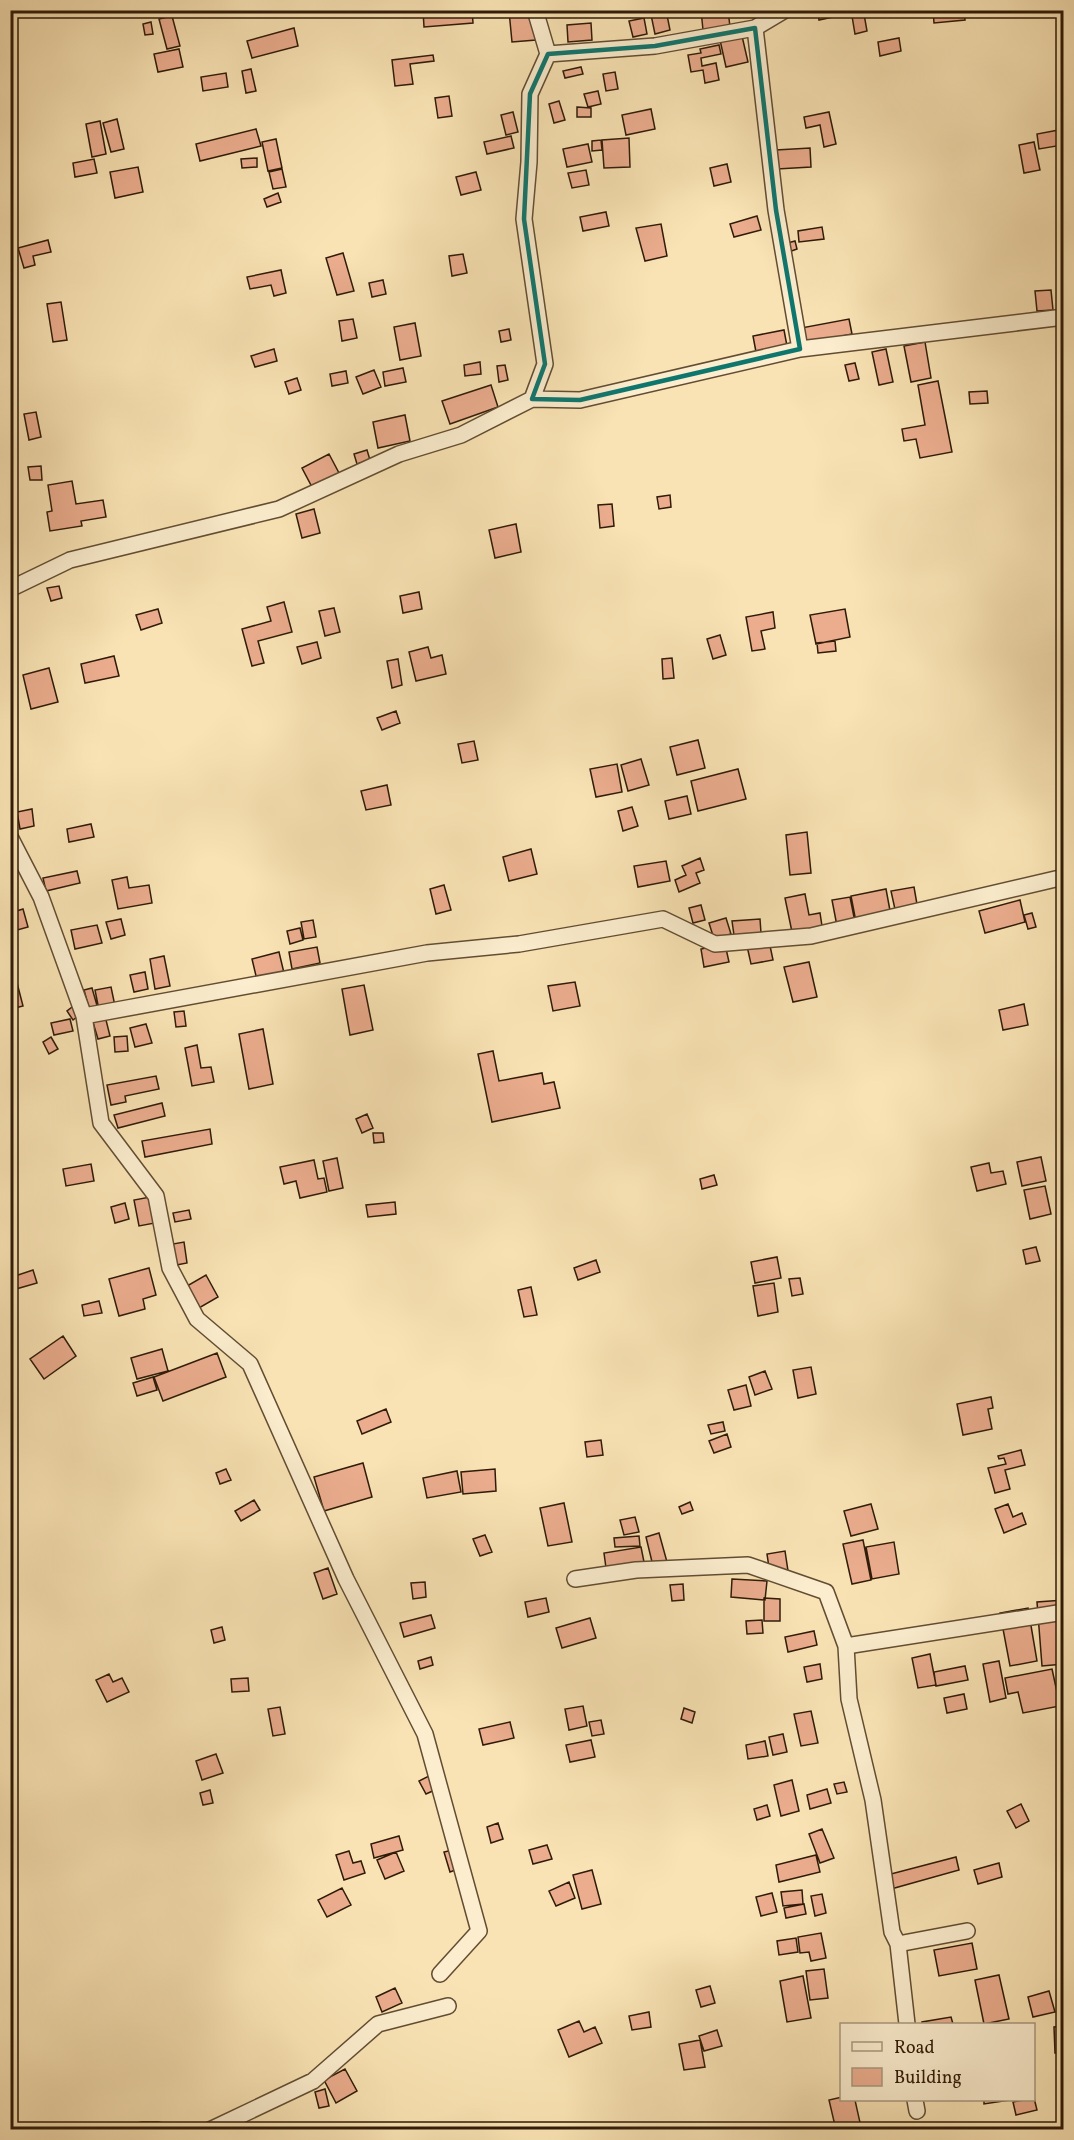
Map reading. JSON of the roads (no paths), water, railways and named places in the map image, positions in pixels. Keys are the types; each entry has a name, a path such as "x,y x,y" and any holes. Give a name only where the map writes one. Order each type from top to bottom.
{"street":[{"path":"532,399 545,364 524,219 529,162 530,94 548,54 535,10"},
{"path":"548,54 655,46 754,28 785,10"},
{"path":"754,28 776,210 800,349"},
{"path":"10,589 69,560 279,509 399,454 461,435 532,399 580,400 800,349 1064,317"},
{"path":"10,837 41,897 84,1016 101,1123 156,1196 170,1268 197,1319 250,1364 346,1579 425,1734 479,1931 440,1974"},
{"path":"84,1016 427,953 519,944 663,919 715,944 811,936 1064,877"},
{"path":"575,1579 636,1570 748,1565 826,1592 846,1646 849,1700 873,1800 892,1932 898,1944 907,2023"},
{"path":"846,1646 1064,1612"},
{"path":"898,1944 967,1931"},
{"path":"210,2130 313,2081 378,2024 448,2006"},
{"path":"142,2130 158,2130"}]}
